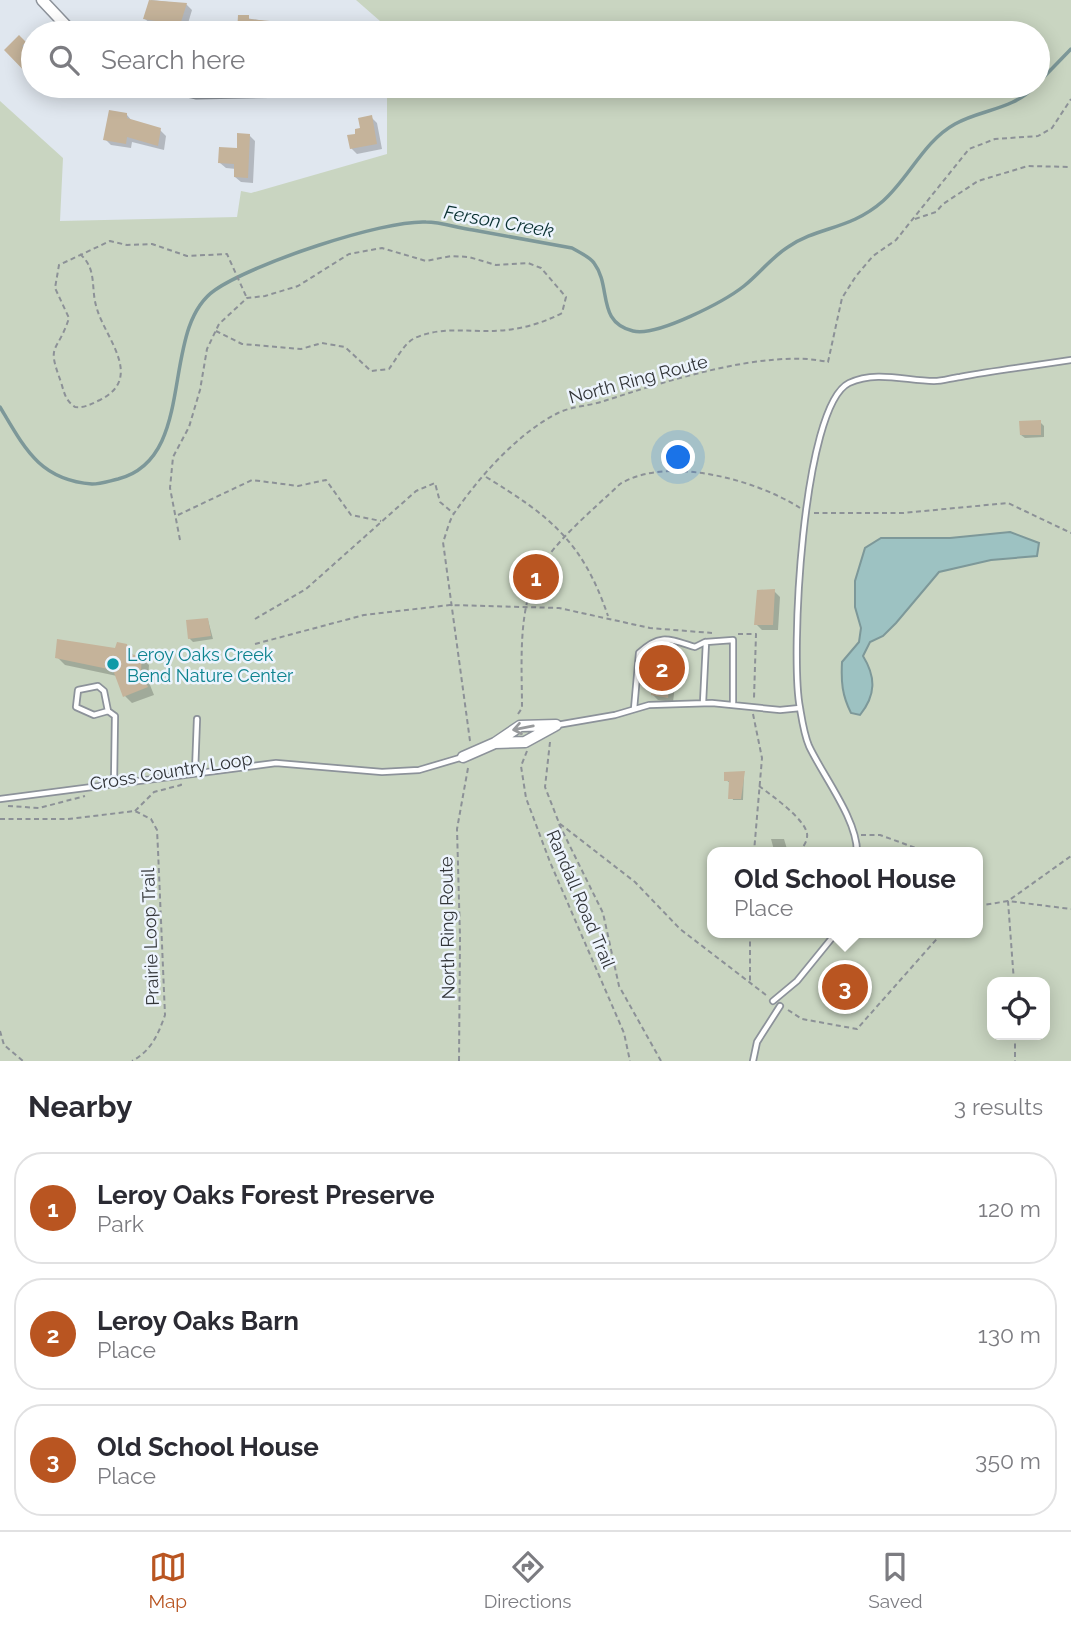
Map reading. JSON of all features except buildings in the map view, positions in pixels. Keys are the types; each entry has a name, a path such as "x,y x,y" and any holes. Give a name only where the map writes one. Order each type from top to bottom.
{"street":[{"path":"42,0 62,21"},
{"path":"467,755 495,743 520,726 554,728"},
{"path":"495,743 525,742 554,728"}],"lane":[{"path":"855,847 853,834 808,744 797,692 806,510 818,439 837,394 850,382 864,379 896,377 936,381 1071,360"},
{"path":"634,709 639,653 653,640 665,639 695,647 706,642 733,640 733,704"},
{"path":"703,703 706,642"},
{"path":"108,711 94,715 83,713 76,707 78,690 99,686 104,691 108,711 115,716 117,732 114,783"},
{"path":"554,728 649,705 703,703 752,705 780,710 800,708"},
{"path":"195,772 197,719"},
{"path":"0,799 276,763 382,772 419,770 467,755"},
{"path":"773,1001 797,981 832,938"},
{"path":"753,1061 757,1042 780,1006"}],"path":[{"name":"North Ring Route","path":"458,1061 460,937 457,829 467,755 443,542 454,514 523,438 559,412 708,372 787,359 808,358 828,362 842,298 873,256 896,240 969,149 995,139 1038,136 1052,128 1071,99"},
{"path":"913,219 928,216 978,181 1028,166 1071,167"},
{"path":"80,254 93,270 98,313 121,364 120,378 110,395 84,408 69,403 52,360 52,352 69,318 55,288 59,265 80,254 110,241 127,245 152,244 187,256 227,254 247,298"},
{"path":"180,540 170,488 173,457 188,426 200,390 207,349 216,331 247,298 265,296 298,286 349,254 382,248 426,261 451,256 496,265 528,263 541,268 566,297 562,313 544,323 492,331 448,331 412,340 389,369 371,371 345,347 322,343 301,349 242,344 216,331"},
{"path":"518,718 522,708 527,605 534,578 566,538 620,484 633,476 650,473 677,473 748,481 775,492 800,508"},
{"path":"485,477 549,519 566,538 591,572 609,618"},
{"path":"177,516 252,480 298,486 327,480 351,515 382,521"},
{"path":"255,619 306,589 428,484 435,484 440,502 454,514"},
{"path":"809,512 836,515 903,513 1008,503 1071,533"},
{"path":"255,644 364,615 450,605 527,605 672,631 716,633"},
{"path":"736,634 756,634 752,705 762,758 754,847"},
{"path":"554,728 545,786 582,875 603,913 620,986 661,1061"},
{"name":"Randall Road Trail","path":"526,745 521,766 526,798 550,862 624,1033 630,1061"},
{"path":"0,819 68,819 135,811 154,793 181,785 181,777"},
{"name":"Cross Country Loop","path":"181,777 190,779"},
{"path":"759,785 807,829 808,837 803,847"},
{"name":"Cross Country Loop","path":"0,807 39,808 96,794"},
{"name":"Prairie Loop Trail","path":"132,1061 142,1055 158,1037 165,1015 157,830 151,819 135,811"},
{"path":"559,823 635,882 704,950 750,981 773,1001"},
{"path":"853,834 880,835 913,847"},
{"path":"983,905 1008,901 1071,856"},
{"path":"1014,977 1008,901 1071,909"},
{"path":"750,938 750,981"},
{"path":"780,1006 802,1018 856,1029 938,938"},
{"path":"0,1031 4,1045 23,1061"},
{"path":"1015,1040 1015,1061"}],"shaded area":[{"path":"356,0 1071,0 1071,1061 0,1061 0,101 63,158 60,221 237,217 241,191 251,193 387,154 387,98 1050,98 1050,21 380,21"},
{"path":"1010,532 1039,543 1037,556 991,560 939,572 896,623 883,636 870,642 863,656 872,679 871,693 860,715 851,713 843,688 842,662 859,642 861,628 855,607 855,581 865,548 881,538 950,538"}],"waterway":[{"name":"Ferson Creek","path":"1050,71 1071,49"},
{"name":"Ferson Creek","path":"0,407 26,449 47,469 59,476 92,484 118,479 143,466 159,446 169,420 187,333 198,308 215,290 257,268 286,257 350,236 406,223 438,223 572,248 594,263 614,320 633,331 658,329 707,308 735,292 782,251 800,240 847,223 871,210 892,192 925,150 944,131 965,119 1020,98"}],"place":[{"name":"Leroy Oaks Forest Preserve","path":"536,577"},
{"name":"Leroy Oaks Creek Bend Nature Center","path":"113,664"},
{"name":"Leroy Oaks Barn","path":"662,668"},
{"name":"Old School House","path":"845,987"}]}
